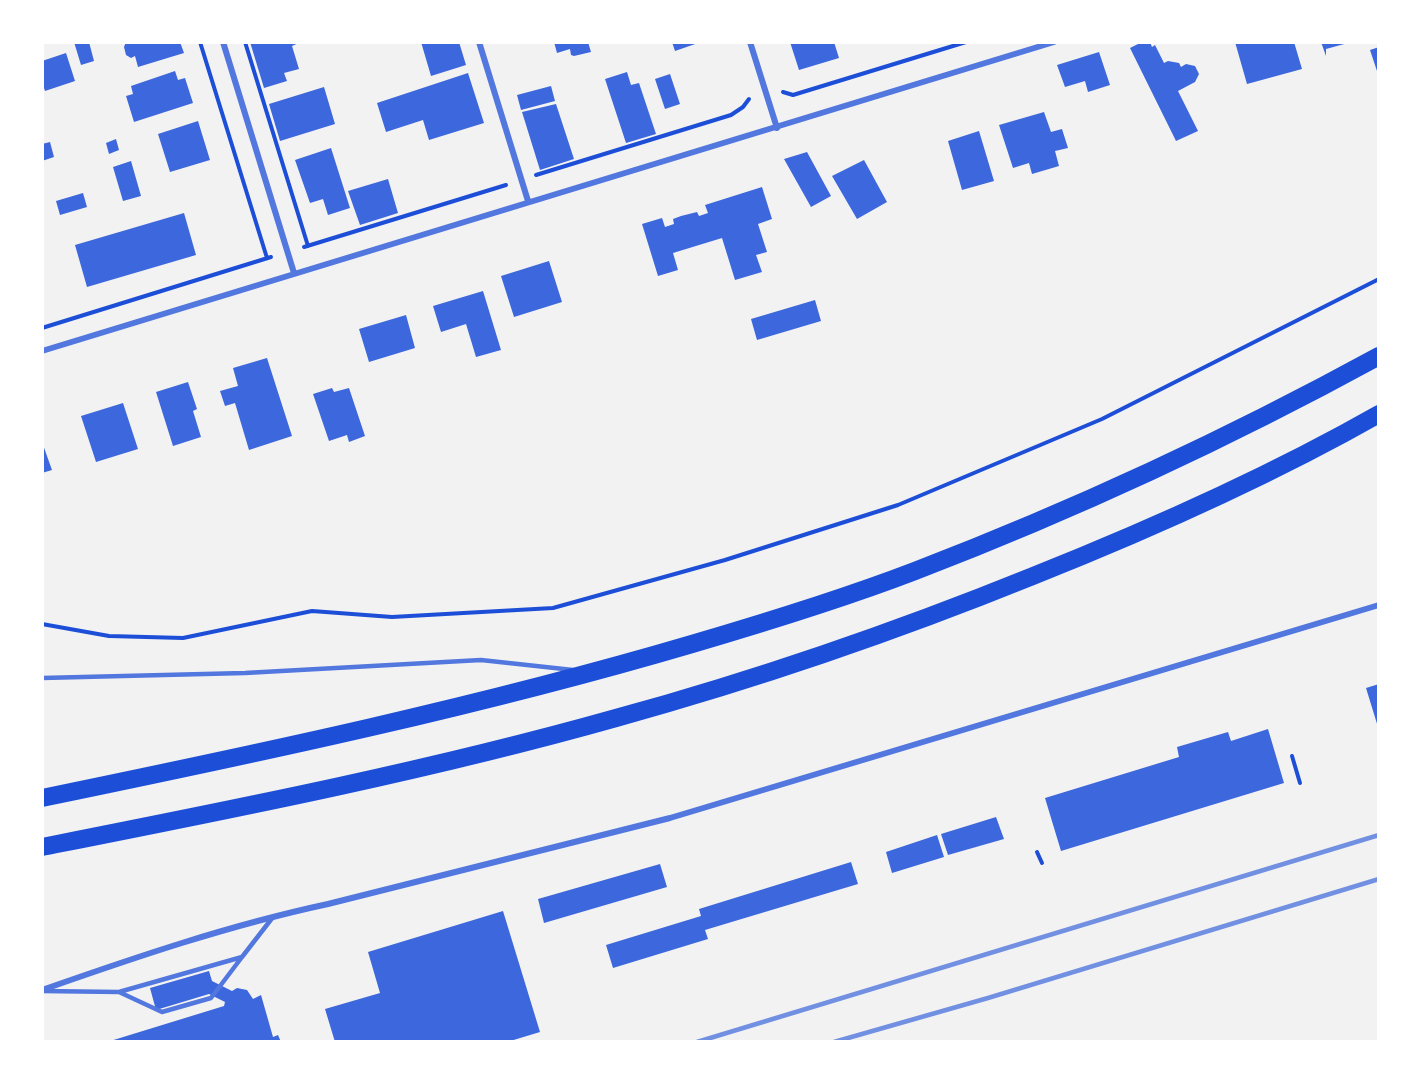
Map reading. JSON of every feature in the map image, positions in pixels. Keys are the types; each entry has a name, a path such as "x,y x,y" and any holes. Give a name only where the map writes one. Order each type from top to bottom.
{"highway":[{"path":"42,798 412,719 596,672 765,622 913,572 1072,507 1182,457 1379,356"},
{"path":"42,847 259,804 420,768 615,718 776,670 933,616 1088,554 1198,507 1379,414"}],"street":[{"path":"223,42 294,273"},
{"path":"479,42 528,201"},
{"path":"750,42 777,128"},
{"path":"42,351 1054,42"},
{"path":"42,991 146,953 274,915 328,904 670,818 1379,605"}],"lane":[{"path":"42,678 245,673 482,660 596,672"},
{"path":"119,992 162,1012 211,998 274,915"},
{"path":"42,991 119,992 242,957"}],"path":[{"path":"200,42 267,258"},
{"path":"245,42 308,246"},
{"path":"779,91 793,96 966,42"},
{"path":"42,328 731,115 743,107 749,99"},
{"path":"42,624 109,636 183,638 312,611 392,617 553,608 725,560 898,505 1102,419 1328,307 1379,279"},
{"path":"1292,756 1300,783"},
{"path":"1037,852 1042,863"}],"building":[{"path":"74,42 89,42 94,61 81,65"},
{"path":"126,42 180,42 184,53 138,67 135,56 131,58 126,55 124,47"},
{"path":"250,42 301,42 292,46 299,69 284,73 287,81 264,88"},
{"path":"421,42 459,42 466,65 431,76"},
{"path":"554,42 588,42 591,52 574,56 571,55 570,49 557,53"},
{"path":"672,42 701,42 675,51"},
{"path":"790,42 834,42 839,58 799,70"},
{"path":"1142,42 1150,42 1152,47 1155,45 1164,63 1168,61 1179,63 1181,67 1186,64 1195,66 1199,74 1195,82 1178,91 1198,131 1176,141 1130,48"},
{"path":"1235,42 1294,42 1302,69 1247,84"},
{"path":"1321,42 1348,43 1326,49 1326,56"},
{"path":"1379,47 1379,77 1370,50"},
{"path":"1099,52 1110,85 1088,92 1085,81 1065,87 1057,65"},
{"path":"66,53 75,81 45,91 42,82 42,61"},
{"path":"175,71 178,80 185,78 193,103 134,122 126,96 133,94 131,86"},
{"path":"627,72 631,85 639,83 656,134 626,143 605,79"},
{"path":"468,73 484,123 429,140 423,120 386,132 377,103"},
{"path":"670,74 680,104 665,109 655,79"},
{"path":"551,86 555,101 521,110 517,95"},
{"path":"324,87 335,124 280,141 269,104"},
{"path":"556,104 574,159 540,170 522,112"},
{"path":"1044,112 1051,132 1062,129 1068,148 1055,151 1059,166 1032,174 1029,163 1013,168 999,125"},
{"path":"198,121 210,160 170,172 158,134"},
{"path":"979,131 994,181 962,190 948,141"},
{"path":"116,139 119,150 109,154 106,143"},
{"path":"50,142 54,157 42,161 42,144"},
{"path":"331,148 350,208 328,215 323,199 310,203 295,160"},
{"path":"807,152 831,196 811,207 784,159"},
{"path":"864,160 887,202 857,219 832,176"},
{"path":"131,161 141,196 123,201 113,167"},
{"path":"388,179 398,213 360,225 348,191"},
{"path":"762,187 772,219 758,224 767,252 756,255 762,272 735,280 722,238 673,253 678,270 658,276 642,224 662,218 665,227 674,224 673,219 681,216 697,212 699,216 708,213 705,205"},
{"path":"83,193 87,207 60,215 56,201"},
{"path":"184,213 196,255 87,287 75,245"},
{"path":"549,261 562,302 514,317 501,276"},
{"path":"483,291 501,350 476,357 466,324 441,332 433,306"},
{"path":"815,300 821,321 757,340 751,319"},
{"path":"406,315 415,348 369,362 359,329"},
{"path":"267,358 292,436 249,450 235,403 225,406 220,391 238,386 233,368"},
{"path":"188,382 197,409 193,411 201,437 173,446 156,392"},
{"path":"332,388 334,392 349,388 365,436 349,442 347,435 329,441 313,394"},
{"path":"123,403 138,449 96,462 81,416"},
{"path":"42,442 52,470 42,473"},
{"path":"1379,684 1379,726 1378,727 1366,688"},
{"path":"1268,729 1284,783 1061,851 1045,798 1179,757 1177,747 1228,732 1231,741"},
{"path":"996,817 1004,839 948,855 941,834"},
{"path":"937,835 944,857 892,873 886,852"},
{"path":"851,862 858,884 705,930 708,939 613,968 606,945 701,916 699,909"},
{"path":"660,864 667,887 544,923 538,899"},
{"path":"503,911 540,1032 507,1042 335,1042 325,1009 380,993 368,952"},
{"path":"209,971 212,981 232,991 237,988 247,990 253,999 261,995 273,1037 278,1035 281,1042 107,1042 224,1006 225,1002 209,994 156,1010 150,988"}],"railway":[{"path":"697,1042 1379,835"},
{"path":"834,1042 988,998 1379,879"}]}
